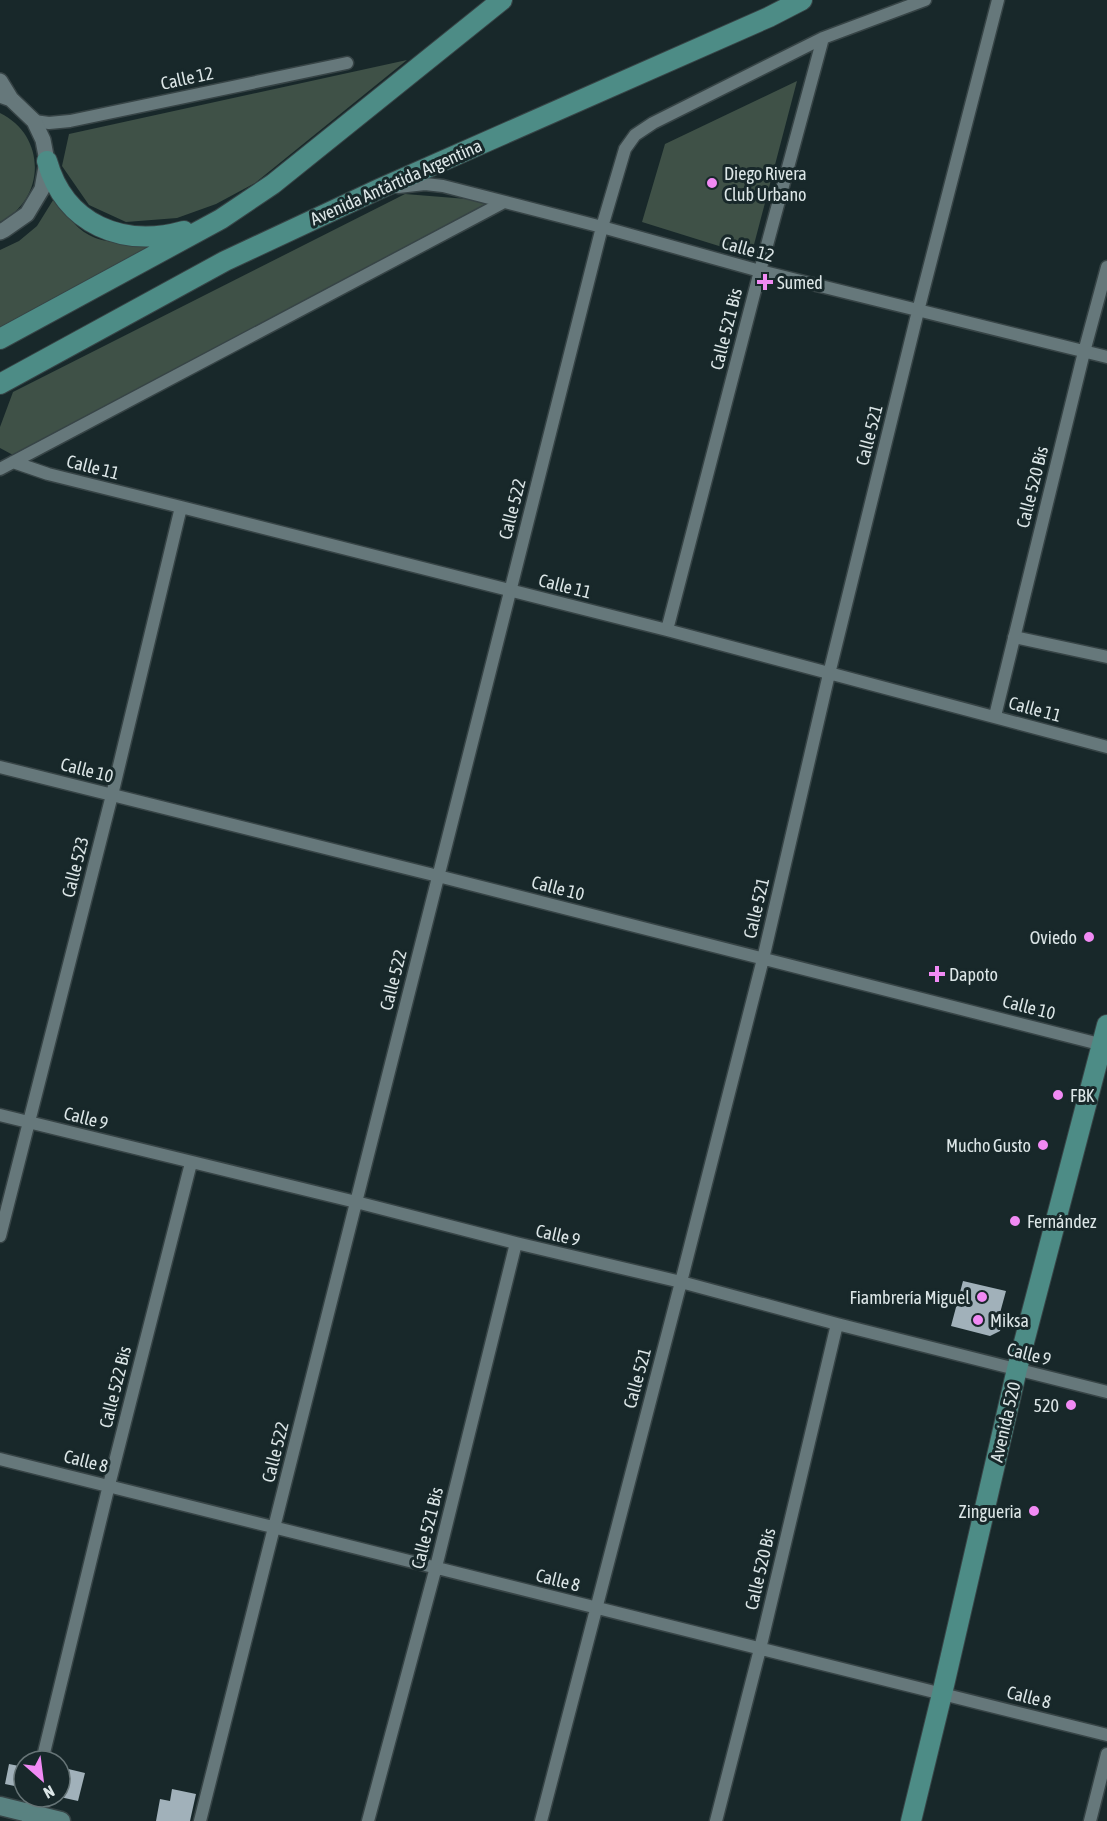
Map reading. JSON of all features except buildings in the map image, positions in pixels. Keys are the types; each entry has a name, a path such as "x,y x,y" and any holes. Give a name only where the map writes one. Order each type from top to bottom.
{"main road":[{"path":"0,339 221,219 273,184 502,0"},
{"name":"Avenida Antártida Argentina","path":"0,384 225,261 379,189 769,17 802,0"},
{"path":"47,161 52,177 74,208 89,221 105,230 129,237 160,237 187,231 221,219"},
{"name":"Avenida 520","path":"911,1821 1017,1369 1105,1045 1107,1025"},
{"path":"0,1806 30,1810 61,1821"}],"street":[{"path":"823,38 925,0"},
{"name":"Calle 521","path":"541,1821 763,959 829,674 918,311 998,0"},
{"name":"Calle 522","path":"200,1821 602,227 625,149 635,135 653,123 823,38"},
{"name":"Calle 521 Bis","path":"667,630 823,38"},
{"name":"Calle 12","path":"34,121 49,123 70,121 347,63"},
{"path":"0,81 6,97 34,121 43,140 47,161 42,189 27,214 0,232"},
{"name":"Calle 12","path":"379,189 425,184 443,186 760,271 1107,357"},
{"path":"0,469 504,202"},
{"name":"Calle 520 Bis","path":"995,716 1084,351 1107,267"},
{"name":"Calle 11","path":"13,462 48,474 667,630 1107,747"},
{"name":"Calle 523","path":"0,1236 112,795 181,507"},
{"path":"1014,637 1107,657"},
{"name":"Calle 10","path":"0,767 1105,1045"},
{"name":"Calle 9","path":"0,1115 356,1202 516,1244 681,1282 1107,1392"},
{"name":"Calle 522 Bis","path":"45,1749 191,1163"},
{"name":"Calle 521 Bis","path":"368,1821 436,1567 516,1244"},
{"name":"Calle 520 Bis","path":"716,1821 760,1649 837,1324"},
{"name":"Calle 8","path":"0,1459 1107,1735"},
{"path":"1090,1821 1107,1754"}],"green space":[{"path":"407,60 255,183 216,204 177,218 126,222 89,205 62,166 69,134"},
{"name":"Diego Rivera Club Urbano","path":"797,81 751,256 642,222 665,144"},
{"path":"0,113 15,123 26,136 33,152 35,168 33,183 26,198 15,212 0,222"},
{"path":"405,194 504,202 13,455 0,448 0,427 13,392"},
{"path":"55,197 74,223 95,238 112,242 154,245 0,328 0,250 19,241 37,226"}],"place":[{"name":"Diego Rivera Club Urbano","path":"712,183"},
{"name":"Sumed","path":"765,282"},
{"name":"Oviedo","path":"1089,937"},
{"name":"Dapoto","path":"937,974"},
{"name":"FBK","path":"1058,1095"},
{"name":"Mucho Gusto","path":"1043,1145"},
{"name":"Fernández","path":"1015,1221"},
{"name":"Fiambrería Miguel","path":"982,1297"},
{"name":"Miksa","path":"978,1320"},
{"name":"520","path":"1071,1405"},
{"name":"Zingueria","path":"1034,1511"}]}
